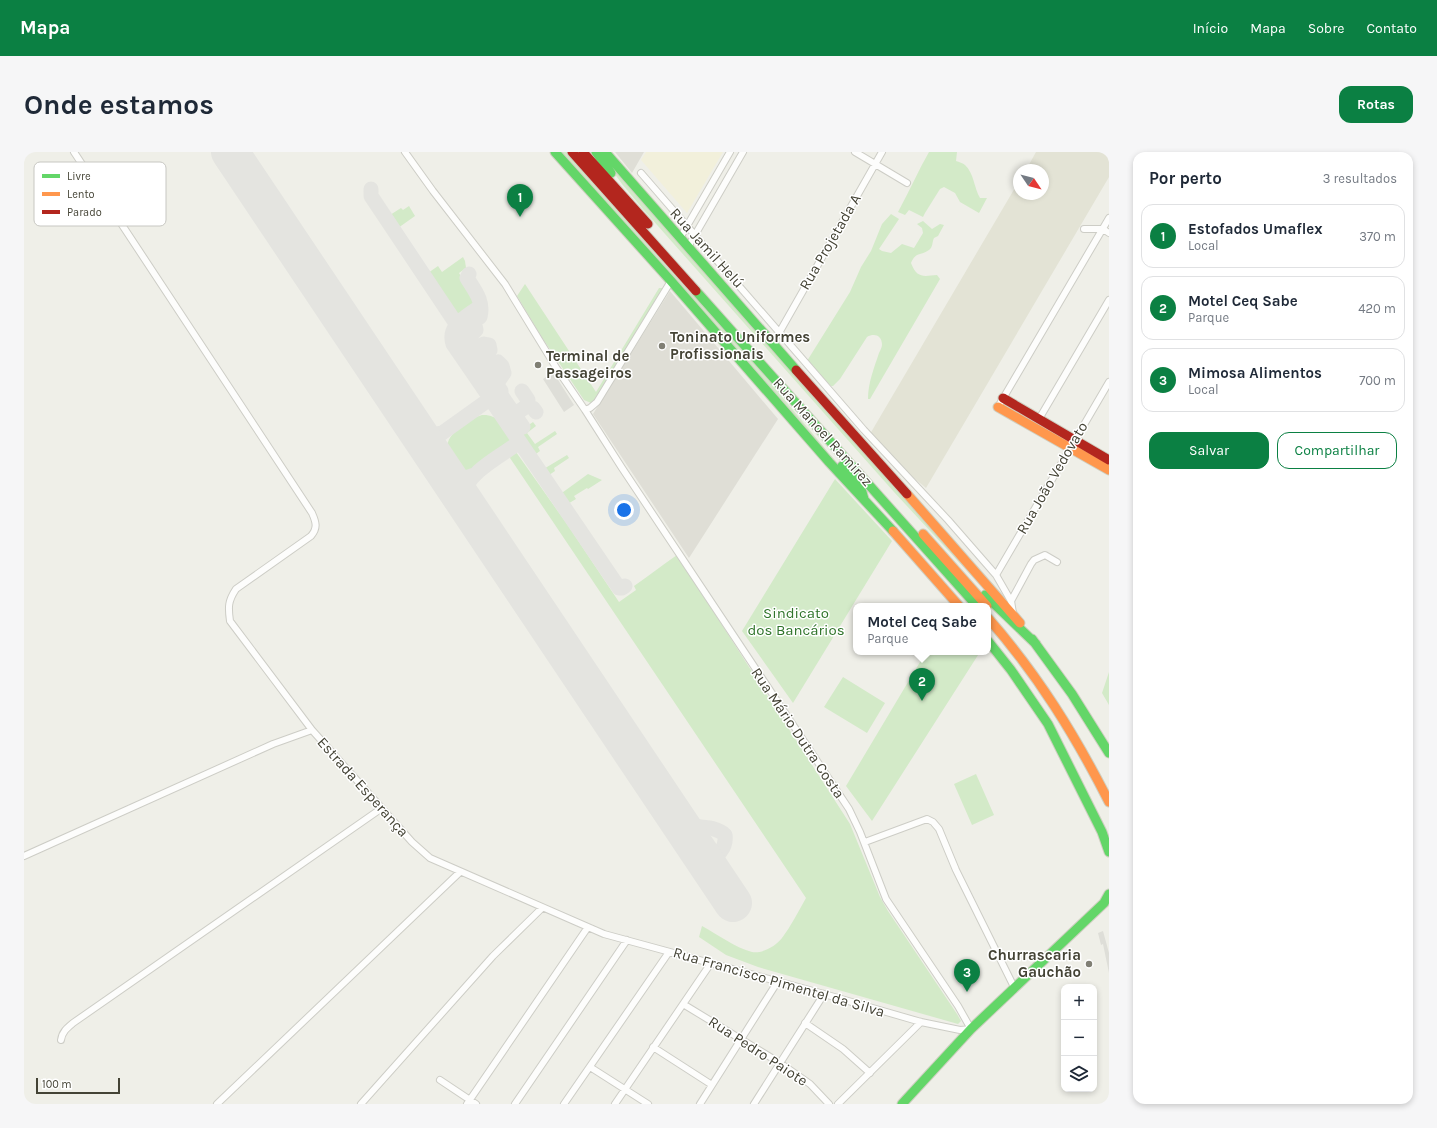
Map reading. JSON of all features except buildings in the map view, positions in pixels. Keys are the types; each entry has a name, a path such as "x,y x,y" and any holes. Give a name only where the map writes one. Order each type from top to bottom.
{"main road":[{"name":"Rua Manoel Ramirez","path":"555,152 671,281 829,462 956,603"},
{"path":"572,152 974,603"},
{"path":"584,152 875,481 985,603"},
{"path":"596,152 632,202 633,208"},
{"name":"Rua Jamil Helú","path":"605,152 1013,614 1036,644"},
{"path":"1003,398 1039,419 1109,470"},
{"path":"998,407 1109,460"},
{"path":"816,426 819,436 862,492 864,499"},
{"path":"969,585 976,587 1036,644 1072,694 1109,754"},
{"path":"991,610 1024,648 1052,687"},
{"path":"991,622 1023,659 1050,696 1069,726 1109,802"},
{"path":"991,645 1011,670 1048,724 1102,832 1109,852"},
{"path":"1078,727 1109,786"},
{"path":"902,1104 971,1029 1014,987 1107,903 1109,894"}],"street":[{"path":"74,152 81,162"},
{"name":"Rua Mário Dutra Costa","path":"405,152 433,191 505,284 557,369 849,809 864,842 886,899 958,1006 971,1029"},
{"path":"680,238 730,152"},
{"path":"688,247 743,152"},
{"path":"855,152 907,182"},
{"name":"Rua Projetada A","path":"779,333 882,152"},
{"path":"641,173 864,430 948,520 996,575 1011,601 1013,614"},
{"path":"998,407 1109,218"},
{"path":"123,226 316,522 316,527 311,536 236,589 231,596 228,607 230,621 312,730"},
{"path":"1084,229 1103,229 1109,233"},
{"path":"585,410 597,402 671,281"},
{"path":"1039,419 1109,300"},
{"name":"Rua João Vedovato","path":"996,575 1109,382"},
{"path":"1011,601 1034,560 1045,555 1057,562"},
{"name":"Estrada Esperança","path":"24,856 273,744 312,730 412,842 430,858 588,927"},
{"path":"61,1040 65,1030 73,1023 382,808"},
{"path":"864,842 927,819 933,822 939,829 956,870 1014,987"},
{"path":"217,1104 460,872"},
{"path":"361,1104 493,956 542,908"},
{"path":"469,1102 588,927"},
{"name":"Rua Francisco Pimentel da Silva","path":"588,927 604,934 778,981 921,1022 960,1030 971,1029"},
{"path":"515,1104 627,940"},
{"path":"564,1104 669,952"},
{"path":"615,1104 711,963"},
{"path":"700,1104 778,981"},
{"path":"754,1104 824,994"},
{"name":"Rua Pedro Paiote","path":"683,1004 780,1063 810,1084 829,1104"},
{"path":"838,1104 921,1022"},
{"path":"805,1023 843,1049 870,1073"},
{"path":"653,1047 712,1085"},
{"path":"590,1067 648,1104"},
{"path":"440,1080 469,1102 476,1104"}],"shaded area":[{"path":"615,152 644,152 632,173"},
{"path":"646,152 723,152 687,213 641,160"},
{"path":"1036,152 1109,152 1109,177 926,488 908,473 870,434 1013,191 1013,200 1049,200 1049,164 1029,164"},
{"name":"Toninato Uniformes Profissionais","path":"670,291 778,419 689,558 593,414"},
{"path":"553,372 574,405 564,412 543,379"},
{"path":"1103,931 1109,953 1109,973 1103,944 1101,945 1098,933"}],"green space":[{"path":"559,152 566,152 763,374 849,479"},
{"path":"929,152 957,152 956,161 968,168 980,198 987,198 979,213 960,202 955,193 944,187 940,189 923,217 909,210 905,215 898,212"},
{"path":"603,158 625,180 1006,613 894,492 642,208"},
{"path":"409,206 415,216 398,228 390,215 401,208 403,210"},
{"path":"891,214 899,219 879,249 891,253 902,244 914,248 923,233 922,228 917,224 923,221 932,229 940,224 944,225 938,236 934,238 930,249 917,255 911,263 918,274 925,276 937,275 940,279 870,399 868,399 869,387 882,346 881,339 879,337 872,335 867,337 840,379 833,386 831,386 807,361 850,292 861,267 871,251 882,224"},
{"path":"463,257 466,268 459,273 477,302 474,307 458,317 428,273 438,266 442,272"},
{"path":"525,284 596,392 659,288 664,288 594,402 591,403 584,400 541,336 517,296"},
{"path":"482,415 488,415 498,420 505,427 514,442 463,476 453,463 447,445 454,433 462,426"},
{"path":"533,422 536,426 527,433 535,444 555,431 557,434 538,447 540,451 533,456 517,433"},
{"path":"516,452 569,527 619,602 636,590 634,586 677,555 850,824 880,897 957,1014 961,1021 958,1024 758,967 726,955 699,937 702,926 746,950 752,952 764,951 773,946 782,938 806,898 510,458 511,455"},
{"path":"567,455 569,458 554,468 555,471 546,477 542,470"},
{"path":"588,474 602,480 574,496 576,499 566,505 559,495"},
{"name":"Sindicato dos Bancários","path":"835,479 892,541 793,703 742,631"},
{"path":"924,655 978,655 872,821 846,786"},
{"path":"1109,672 1109,705 1102,693"},
{"path":"843,677 885,703 867,733 824,707"},
{"path":"976,774 994,815 972,825 954,784"}],"taxiway":[{"path":"371,189 371,196 501,391 501,395 523,427"},
{"path":"469,274 467,278 480,301 480,317"},
{"path":"436,460 434,447 438,436 487,401 488,398 488,395 453,344 452,338 455,327 478,308"},
{"path":"468,334 472,334 476,330 475,325 472,323"},
{"path":"469,362 490,350 489,345 484,344 478,349"},
{"path":"477,371 482,369 486,370 498,362 502,366 504,373 497,383"},
{"path":"483,388 488,389 492,394 493,398 487,401 494,404 619,588 625,586"},
{"path":"522,391 528,400 527,406"},
{"path":"506,420 527,406 533,408 536,412"},
{"path":"416,429 428,435 441,433"},
{"path":"461,497 470,480 477,473 494,459 520,442"},
{"path":"448,477 462,479 474,475"},
{"path":"677,820 689,825 714,829 725,835 723,848 717,855 706,863"}],"runway":[{"path":"230,152 733,903"}],"traffic: fast":[{"path":"555,152 671,281 829,462 893,531"},
{"path":"596,152 611,173"},
{"path":"605,152 796,370"},
{"path":"696,291 974,603"},
{"path":"842,466 862,492 864,499"},
{"path":"985,595 1036,644"},
{"path":"1032,639 1072,694 1109,753"},
{"path":"991,645 1011,670 1048,724 1102,832 1109,852"},
{"path":"902,1104 971,1029 1104,903 1109,894"}],"traffic: slow":[{"path":"998,407 1109,470"},
{"path":"907,494 1020,623"},
{"path":"893,531 956,603"},
{"path":"923,534 984,603"},
{"path":"991,622 1023,661 1054,706 1083,753 1109,802"}],"traffic: jam":[{"path":"572,152 696,291"},
{"path":"583,152 648,224"},
{"path":"796,370 907,494"},
{"path":"1003,398 1109,460"}],"place":[{"name":"Estofados Umaflex","path":"520,217"},
{"name":"Toninato Uniformes Profissionais","path":"662,346"},
{"name":"Terminal de Passageiros","path":"538,365"},
{"name":"Motel Ceq Sabe","path":"922,701"},
{"name":"Churrascaria Gauchão","path":"1089,964"},
{"name":"Mimosa Alimentos","path":"967,992"}]}
